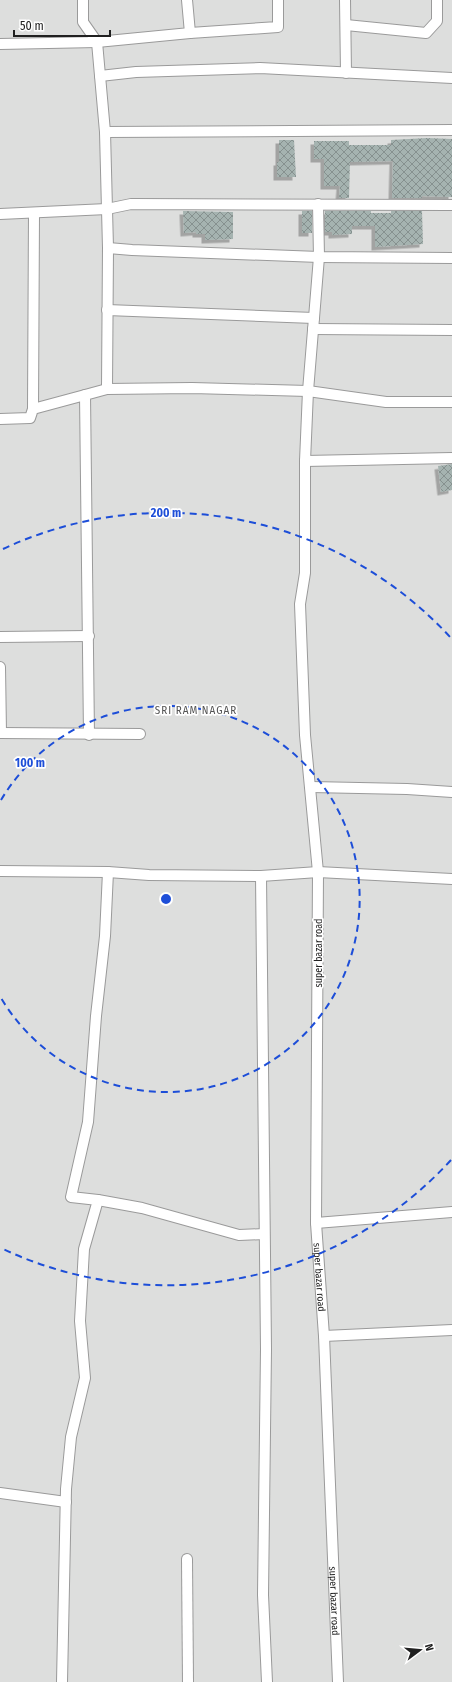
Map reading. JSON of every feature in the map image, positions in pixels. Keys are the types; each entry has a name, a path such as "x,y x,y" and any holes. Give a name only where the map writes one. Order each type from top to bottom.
{"street":[{"path":"83,0 83,22 97,42 105,132 108,248 107,389"},
{"path":"187,0 190,33"},
{"path":"0,44 97,42 190,33 278,27 278,0"},
{"path":"345,0 346,73"},
{"path":"346,25 426,33 437,21 437,0"},
{"path":"100,76 136,72 260,68 452,78"},
{"path":"105,132 452,130"},
{"path":"0,214 107,209 131,204 452,205"},
{"name":"super bazar road","path":"318,204 319,256 308,391 305,461 305,573 300,604 305,735 318,872 316,1223 324,1336 338,1682"},
{"path":"0,419 30,418 33,409 34,213"},
{"path":"108,248 319,256 452,258"},
{"path":"107,310 314,318"},
{"path":"313,329 452,330"},
{"path":"33,409 107,389 192,388 308,391 386,402 452,402"},
{"path":"85,395 89,735"},
{"path":"305,461 452,458"},
{"path":"0,637 89,636"},
{"path":"0,667 0,733 89,735 140,734"},
{"path":"311,787 407,789 452,792"},
{"path":"0,871 261,876 318,872 452,879"},
{"path":"108,872 105,936 96,1016 88,1122 71,1197 142,1208 239,1235 264,1234"},
{"path":"261,876 266,1349 263,1595 267,1682"},
{"path":"62,1682 66,1502 71,1437 85,1378 80,1321 84,1249 98,1200"},
{"path":"316,1223 452,1212"},
{"path":"324,1336 452,1330"},
{"path":"0,1493 66,1502"},
{"path":"188,1559 188,1682"}],"shaded area":[{"path":"0,0 452,0 452,1682 0,1682"}],"building":[{"path":"427,138 452,139 452,197 422,196 422,198 392,198 393,161 350,162 349,198 339,198 340,186 324,186 324,159 314,159 314,141 349,141 349,145 391,145 391,140"},
{"path":"279,140 294,140 296,177 277,177"},
{"path":"183,211 233,212 233,239 205,240 205,234 196,234 196,232 184,233"},
{"path":"302,211 312,211 312,233 302,233"},
{"path":"325,211 371,211 371,213 391,213 391,211 422,211 423,244 375,247 375,226 352,226 352,234 332,235 332,232 325,232"},
{"path":"452,464 452,490 441,492 438,466"}],"district":[{"name":"SRI RAM NAGAR","path":"196,710"}]}
